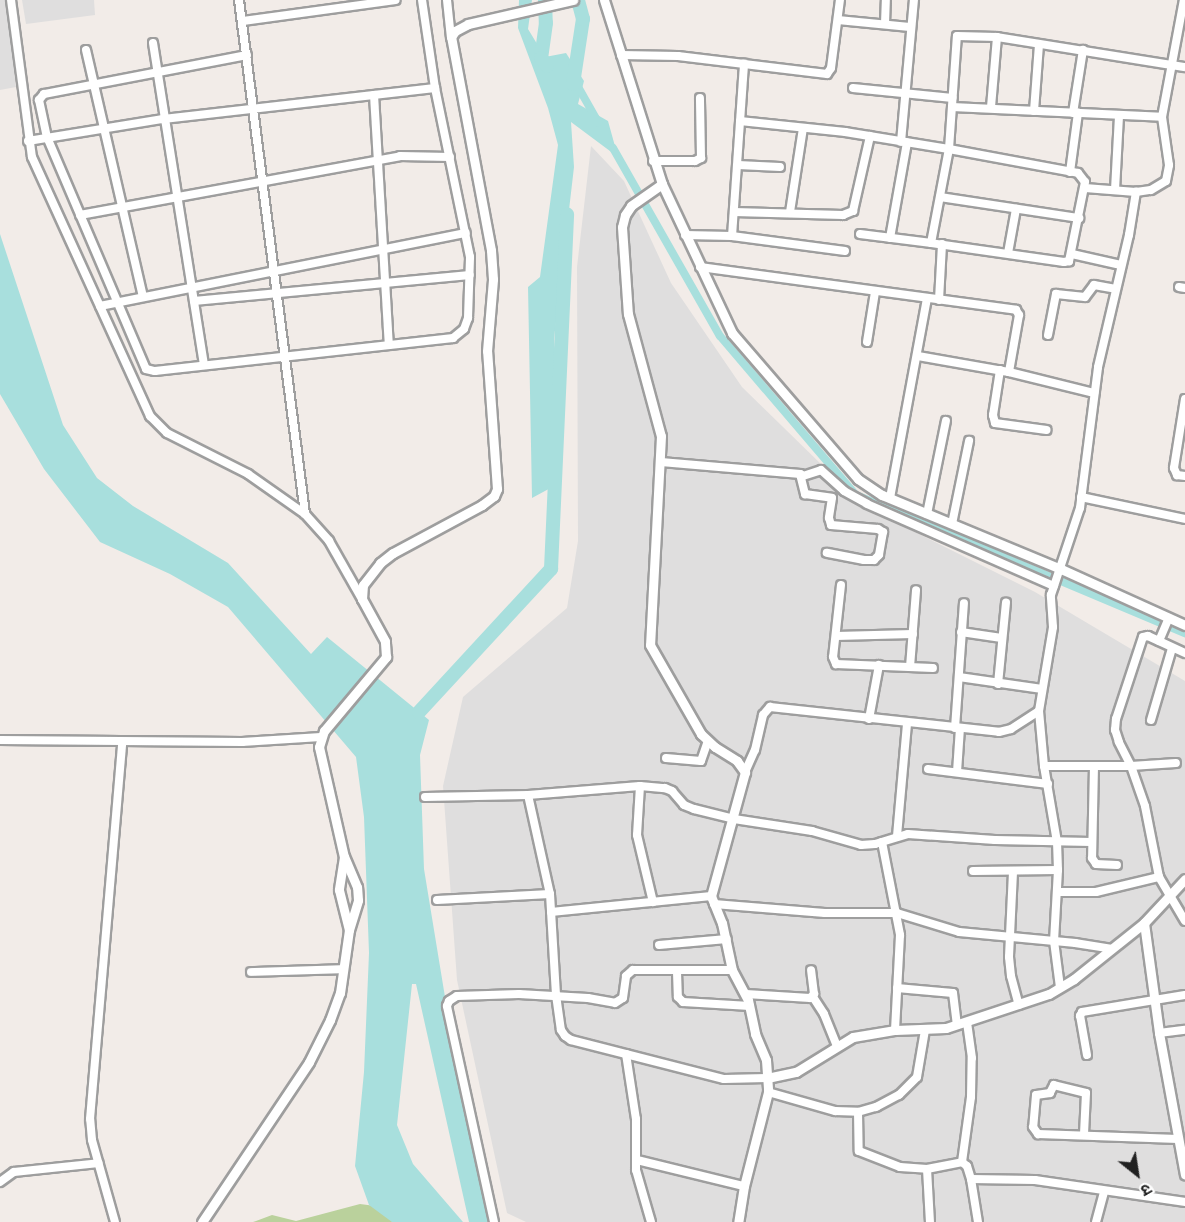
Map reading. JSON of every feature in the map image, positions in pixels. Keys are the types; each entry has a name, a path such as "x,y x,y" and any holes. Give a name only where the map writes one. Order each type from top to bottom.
{"street":[{"path":"11,0 28,141 32,157 150,416 158,426 179,440 257,480 305,514 329,541 362,598 387,649 386,657 377,670 323,734 319,756 344,857 357,893 356,910 349,930 344,969 330,1020 309,1062 202,1222"},
{"path":"239,0 305,514"},
{"path":"243,21 396,0"},
{"path":"247,55 41,96 39,108 47,137 146,369 155,371 284,355 444,340 459,335 464,329 468,318 470,275 466,233 435,88 422,0"},
{"path":"362,598 363,585 380,563 393,553 482,506 494,496 496,489 487,351 493,279 491,250 451,38 447,0"},
{"path":"451,38 455,31 468,24 573,0"},
{"path":"604,0 653,161 658,186 740,344 858,479 890,498 1061,571 1167,621 1185,625"},
{"path":"621,55 659,55 827,74 831,68 840,0"},
{"path":"885,24 886,0"},
{"path":"890,238 904,143 905,92 914,0"},
{"path":"1085,188 1136,192 1160,186 1168,174 1162,117 1184,0"},
{"path":"838,20 910,27"},
{"path":"931,243 949,149 957,36 997,37 1185,67"},
{"path":"991,107 997,37"},
{"path":"153,43 163,118 179,198 204,365"},
{"path":"1034,111 1039,44"},
{"path":"86,50 143,297"},
{"path":"1070,172 1083,50"},
{"path":"732,236 744,63"},
{"path":"28,141 163,118 254,110 435,88"},
{"path":"853,88 953,98"},
{"path":"374,95 389,345"},
{"path":"653,161 695,161 701,158 700,98"},
{"path":"952,107 991,107 1162,117"},
{"path":"1115,190 1119,115"},
{"path":"740,121 870,136 1070,172 1083,177 1085,188 1069,261 860,234"},
{"path":"790,212 803,128"},
{"path":"734,212 843,215 853,211 870,136"},
{"path":"80,215 379,160 411,155 450,157"},
{"path":"738,165 780,167"},
{"path":"658,186 639,199 625,215 621,227 625,297 660,424 661,462 650,645 695,724 708,741 737,761 745,772"},
{"path":"1060,987 1054,941 1058,870 1057,842 1044,766 1039,711 1052,636 1054,586 1061,571 1081,497 1094,393 1136,192"},
{"path":"940,197 1079,218"},
{"path":"1008,254 1016,209"},
{"path":"100,306 466,233"},
{"path":"685,235 732,236 845,251"},
{"path":"939,300 942,244"},
{"path":"1072,254 1121,265"},
{"path":"700,267 1019,312 993,416 994,423 1047,430"},
{"path":"194,301 470,275"},
{"path":"1048,335 1056,294 1085,297 1094,285 1116,289"},
{"path":"867,342 876,292"},
{"path":"890,498 927,299"},
{"path":"918,357 1005,371 1094,393"},
{"path":"1185,399 1174,468 1177,475 1185,476"},
{"path":"927,514 946,421"},
{"path":"952,524 969,441"},
{"path":"661,462 796,472 803,476 821,470 844,492 867,504 1054,586"},
{"path":"803,476 805,494 832,498 829,518 831,525 878,529 883,532 879,555 874,560 827,553"},
{"path":"1081,497 1185,519"},
{"path":"841,585 833,657 836,664 933,668"},
{"path":"910,667 916,590"},
{"path":"998,684 1006,602"},
{"path":"957,772 958,677 964,603"},
{"path":"1161,638 1167,621"},
{"path":"961,632 1002,638"},
{"path":"836,636 913,634"},
{"path":"1185,653 1172,648 1161,638 1145,636 1141,639 1116,719 1115,730 1131,766 1152,835 1159,877 1185,921"},
{"path":"1151,720 1172,648"},
{"path":"869,719 879,665"},
{"path":"958,677 1042,689"},
{"path":"738,1222 744,1186 768,1092 766,1060 755,1034 746,994 732,970 727,939 713,900 745,772 755,750 763,715 770,707 908,724 1005,731 1039,711"},
{"path":"897,836 908,724"},
{"path":"0,740 242,742 323,734"},
{"path":"666,758 701,761 708,741"},
{"path":"115,1222 90,1119 122,742"},
{"path":"1044,766 1131,766 1176,763"},
{"path":"1094,766 1091,842 1093,862 1117,866"},
{"path":"928,769 1048,784"},
{"path":"425,797 528,795 640,786 669,788 689,807 734,819 812,831 861,845 882,842 908,834 1091,842"},
{"path":"640,786 637,835 653,902"},
{"path":"528,795 550,894 556,995 561,1030 565,1036 724,1079 767,1078 796,1072 853,1037 895,1030 924,1030 962,1023 1019,1005 1060,987 1111,949 1144,923 1185,879"},
{"path":"882,842 900,935 895,1030"},
{"path":"344,857 339,890 349,930"},
{"path":"974,871 1058,870"},
{"path":"1013,872 1011,976 1019,1005"},
{"path":"1057,892 1096,892 1159,877"},
{"path":"437,900 550,894"},
{"path":"551,912 653,902 713,900 825,914 897,913 959,932 1111,949"},
{"path":"1144,923 1159,1033 1185,1176"},
{"path":"659,945 727,939"},
{"path":"251,972 344,969"},
{"path":"494,1222 447,1006 448,1001 457,996 556,995 618,1003 623,998 629,972 732,970"},
{"path":"811,970 813,997 824,1014 837,1046"},
{"path":"676,972 678,997 683,1002 750,1006"},
{"path":"897,988 953,993 972,1058 971,1097 962,1162"},
{"path":"746,994 813,997"},
{"path":"1087,1055 1080,1016 1082,1012 1185,995"},
{"path":"768,1092 835,1111 858,1112 876,1107 899,1095 917,1077 924,1030"},
{"path":"1159,1033 1185,1030"},
{"path":"626,1054 636,1119 638,1180 651,1222"},
{"path":"1083,1134 1086,1093 1054,1085 1050,1093 1036,1095 1034,1131 1038,1134 1178,1139"},
{"path":"858,1112 860,1151 900,1167 927,1168 962,1162 967,1166 978,1220 988,1222"},
{"path":"637,1160 744,1186"},
{"path":"0,1182 14,1172 99,1163"},
{"path":"927,1168 930,1222"},
{"path":"971,1179 1035,1180 1104,1192 1185,1202"},
{"path":"1096,1222 1104,1192"}],"shaded area":[{"path":"0,0 7,0 16,87 0,90"},
{"path":"22,0 94,0 95,15 26,24"},
{"path":"591,146 624,181 671,283 742,387 865,507 1035,592 1185,681 1185,1222 526,1222 507,1213 457,980 443,786 463,697 567,608 578,541 577,267"}],"green space":[{"path":"360,1204 383,1207 402,1222 253,1222 272,1215 296,1221"}],"water":[{"path":"519,0 532,0 528,29 545,57 566,53 584,81 578,104 608,121 618,157 571,122 574,167 554,339 556,485 532,498 528,287 540,277 558,145 548,108 518,28"},
{"path":"0,234 63,425 97,478 133,506 228,563 311,654 327,637 429,720 420,755 424,869 445,997 492,1222 469,1222 416,984 412,984 397,1125 413,1164 463,1222 392,1222 369,1205 355,1166 364,1072 369,953 364,817 356,757 228,607 170,574 100,542 44,469 0,394"}],"waterway":[{"path":"545,0 546,23 541,58 547,66"},
{"path":"573,84 583,19 578,0"},
{"path":"577,85 598,122"},
{"path":"613,148 720,336 856,495 1185,633"},
{"path":"419,712 551,569 567,214"}]}
